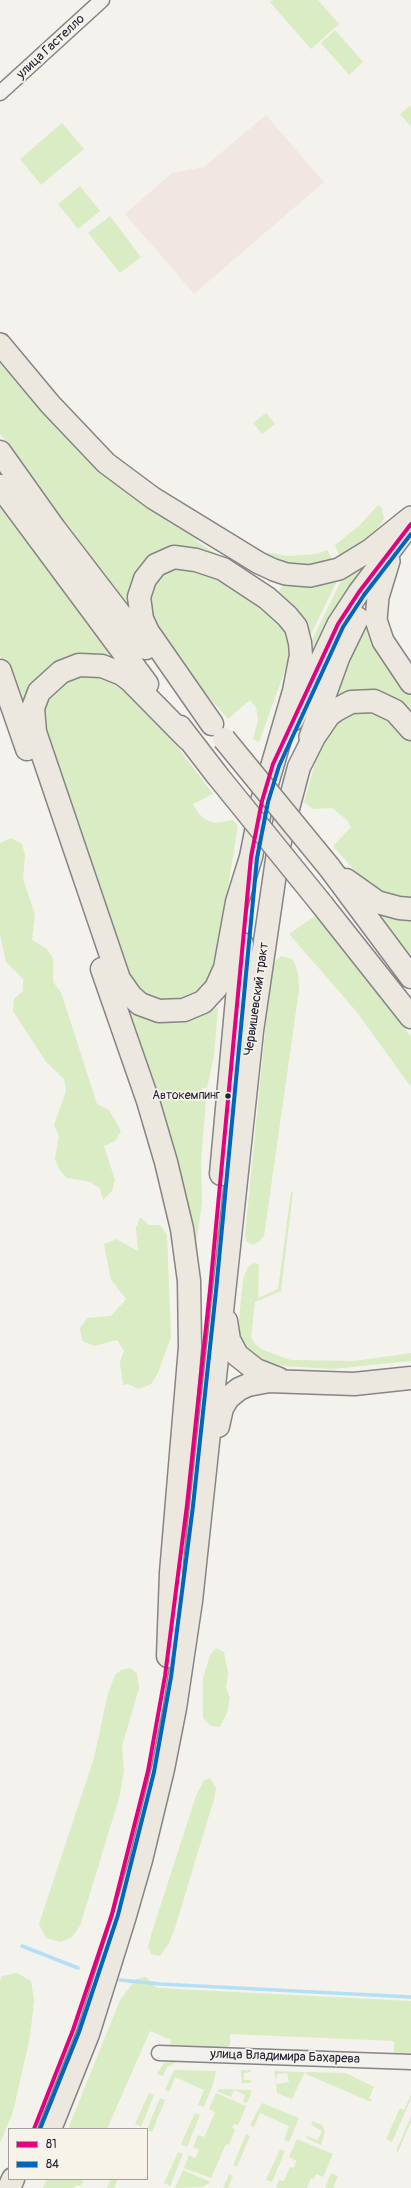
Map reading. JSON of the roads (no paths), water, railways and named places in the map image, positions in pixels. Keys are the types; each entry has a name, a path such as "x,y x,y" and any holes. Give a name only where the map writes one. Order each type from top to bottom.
{"highway":[{"path":"0,452 54,528 149,652 218,732 329,868 411,977"},
{"path":"0,486 46,550 188,738 411,1017"},
{"path":"188,738 131,680 122,674 102,666 79,665 61,672 39,692 33,708 35,732 114,968 124,988 140,1004 159,1011 184,1010 203,1002 216,988 229,955 237,902 251,857 262,800 274,764 300,668 300,643 296,627 279,608 223,569 196,560 174,557 156,565 145,579 139,597 142,619 148,632 218,732"},
{"path":"0,671 156,1127 176,1198 185,1247 189,1281 190,1347 171,1573 168,1656 148,1771 112,1914 73,2030 34,2128"},
{"name":"Червишевский тракт","path":"175,1708 193,1586 224,1282 252,1031 273,886 286,816 299,767 314,737 329,715 343,705 351,702 367,700 388,707 400,715 411,729"},
{"name":"Червишевский тракт","path":"168,1656 187,1505 210,1290 251,857"},
{"path":"329,868 377,902 399,908 411,909"},
{"path":"224,1282 226,1328 232,1348 249,1366 283,1380"},
{"path":"50,2128 88,2034 141,1860 202,1587 218,1430 222,1408 231,1394 239,1389 258,1382 283,1380 354,1384 411,1378"}],"main road":[{"path":"0,344 50,404 106,463 153,498 259,563 274,570 286,574 310,576 339,569 365,554 411,517"},
{"path":"401,538 378,597 376,620 383,641 411,683"},
{"path":"274,764 299,705 338,624 359,592 401,538"},
{"path":"299,767 339,657 401,538"}],"street":[{"name":"улица Гастелло","path":"2,87 98,1"},
{"name":"улица Владимира Бахарева","path":"159,2053 411,2062"}],"waterway":[{"path":"22,1946 78,1968"},
{"path":"120,1980 160,1984 411,1997"}],"place":[{"name":"Автокемпинг","path":"228,1096"}]}
